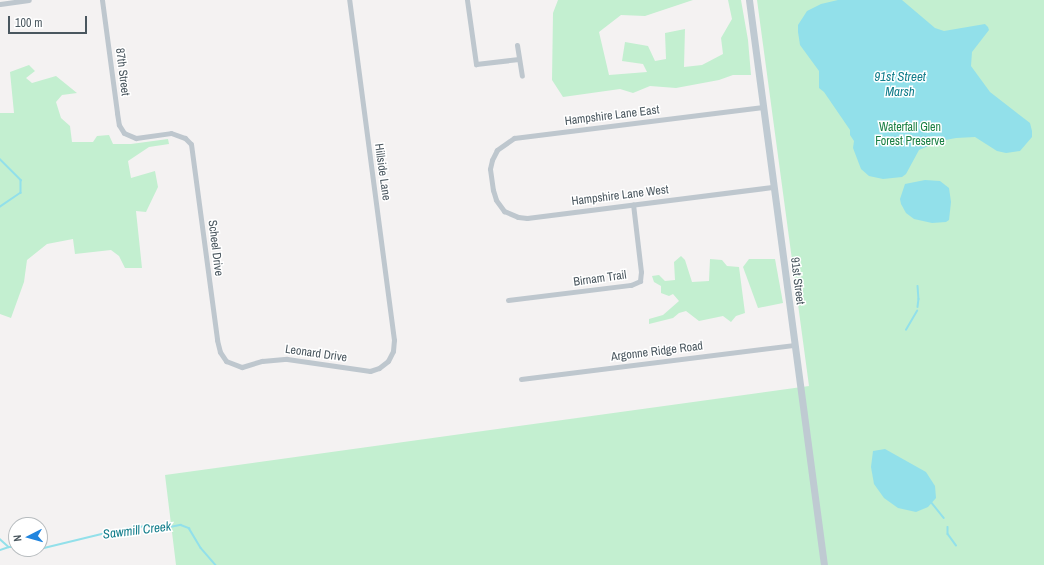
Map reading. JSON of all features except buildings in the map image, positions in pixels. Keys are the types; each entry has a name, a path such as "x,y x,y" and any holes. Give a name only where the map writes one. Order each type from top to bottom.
{"main road":[{"name":"91st Street","path":"749,0 824,565"}],"street":[{"path":"0,4 29,0"},
{"name":"87th Street","path":"102,0 119,125 124,133 136,138 171,133 185,138"},
{"name":"Hillside Lane","path":"349,0 394,347"},
{"path":"467,0 476,64 519,59"},
{"path":"517,45 522,76"},
{"name":"Hampshire Lane East","path":"492,179 491,164 497,150 514,138 763,107"},
{"name":"Scheel Drive","path":"185,138 191,144 193,153 217,340 220,352 226,361"},
{"name":"Hampshire Lane West","path":"492,179 494,196 504,211 518,217 527,218 774,187"},
{"name":"Birnam Trail","path":"508,300 631,285 640,281 641,272 633,204"},
{"name":"Argonne Ridge Road","path":"521,379 795,345"},
{"name":"Leonard Drive","path":"226,361 242,367 262,360 287,359 370,371 379,368 388,361 394,347"}],"green space":[{"path":"558,0 693,0 645,16 621,15 599,32 609,75 647,72 643,64 622,61 625,42 648,46 655,61 666,59 665,33 685,29 684,67 702,65 723,54 721,38 732,19 728,0 741,0 748,40 751,75 733,75 719,80 676,88 650,86 633,93 620,89 563,97 552,80 553,13"},
{"name":"Waterfall Glen Forest Preserve","path":"757,0 1044,0 1044,565 176,565 165,475 809,386"},
{"path":"29,65 35,71 26,78 32,83 56,76 77,93 62,95 56,102 61,118 70,126 72,142 93,142 97,136 109,135 113,144 131,144 168,139 169,144 149,147 128,161 131,178 155,171 158,187 146,212 136,211 142,268 125,268 119,256 111,250 75,254 73,239 47,244 27,260 24,282 11,318 0,314 0,113 14,113 10,72"},
{"path":"681,256 685,260 692,282 709,281 710,259 722,260 727,266 739,267 745,313 736,316 731,322 723,316 699,321 686,311 679,313 673,318 649,324 649,319 663,315 679,301 673,294 669,296 661,293 661,286 654,282 652,276 659,275 665,281 675,280 674,262"},
{"path":"749,259 775,259 783,303 758,308 743,267"}],"water":[{"name":"91st Street Marsh","path":"838,0 902,0 935,28 944,31 985,24 989,30 972,52 971,66 990,92 1030,123 1032,137 1020,151 1006,153 997,151 975,137 940,141 919,150 906,174 902,177 883,179 869,176 861,169 853,148 854,141 850,135 850,130 824,92 819,88 819,71 800,45 798,25 807,11 821,4"},
{"path":"925,180 940,181 949,188 951,202 949,220 946,222 932,223 914,219 906,213 901,204 900,199 905,184"},
{"path":"885,449 926,472 935,486 936,498 928,507 916,512 898,508 884,498 874,484 871,467 873,451"}],"waterway":[{"path":"0,159 21,180 21,193 0,207"},
{"path":"918,286 918,307"},
{"path":"906,330 917,311"},
{"path":"932,503 944,518"},
{"name":"Sawmill Creek","path":"48,547 118,530 146,526 165,528 181,525 189,528 201,548 216,565"},
{"path":"948,527 948,534 956,545"},
{"name":"Sawmill Creek","path":"0,539 8,546"},
{"name":"Sawmill Creek","path":"0,550 8,547"}]}
